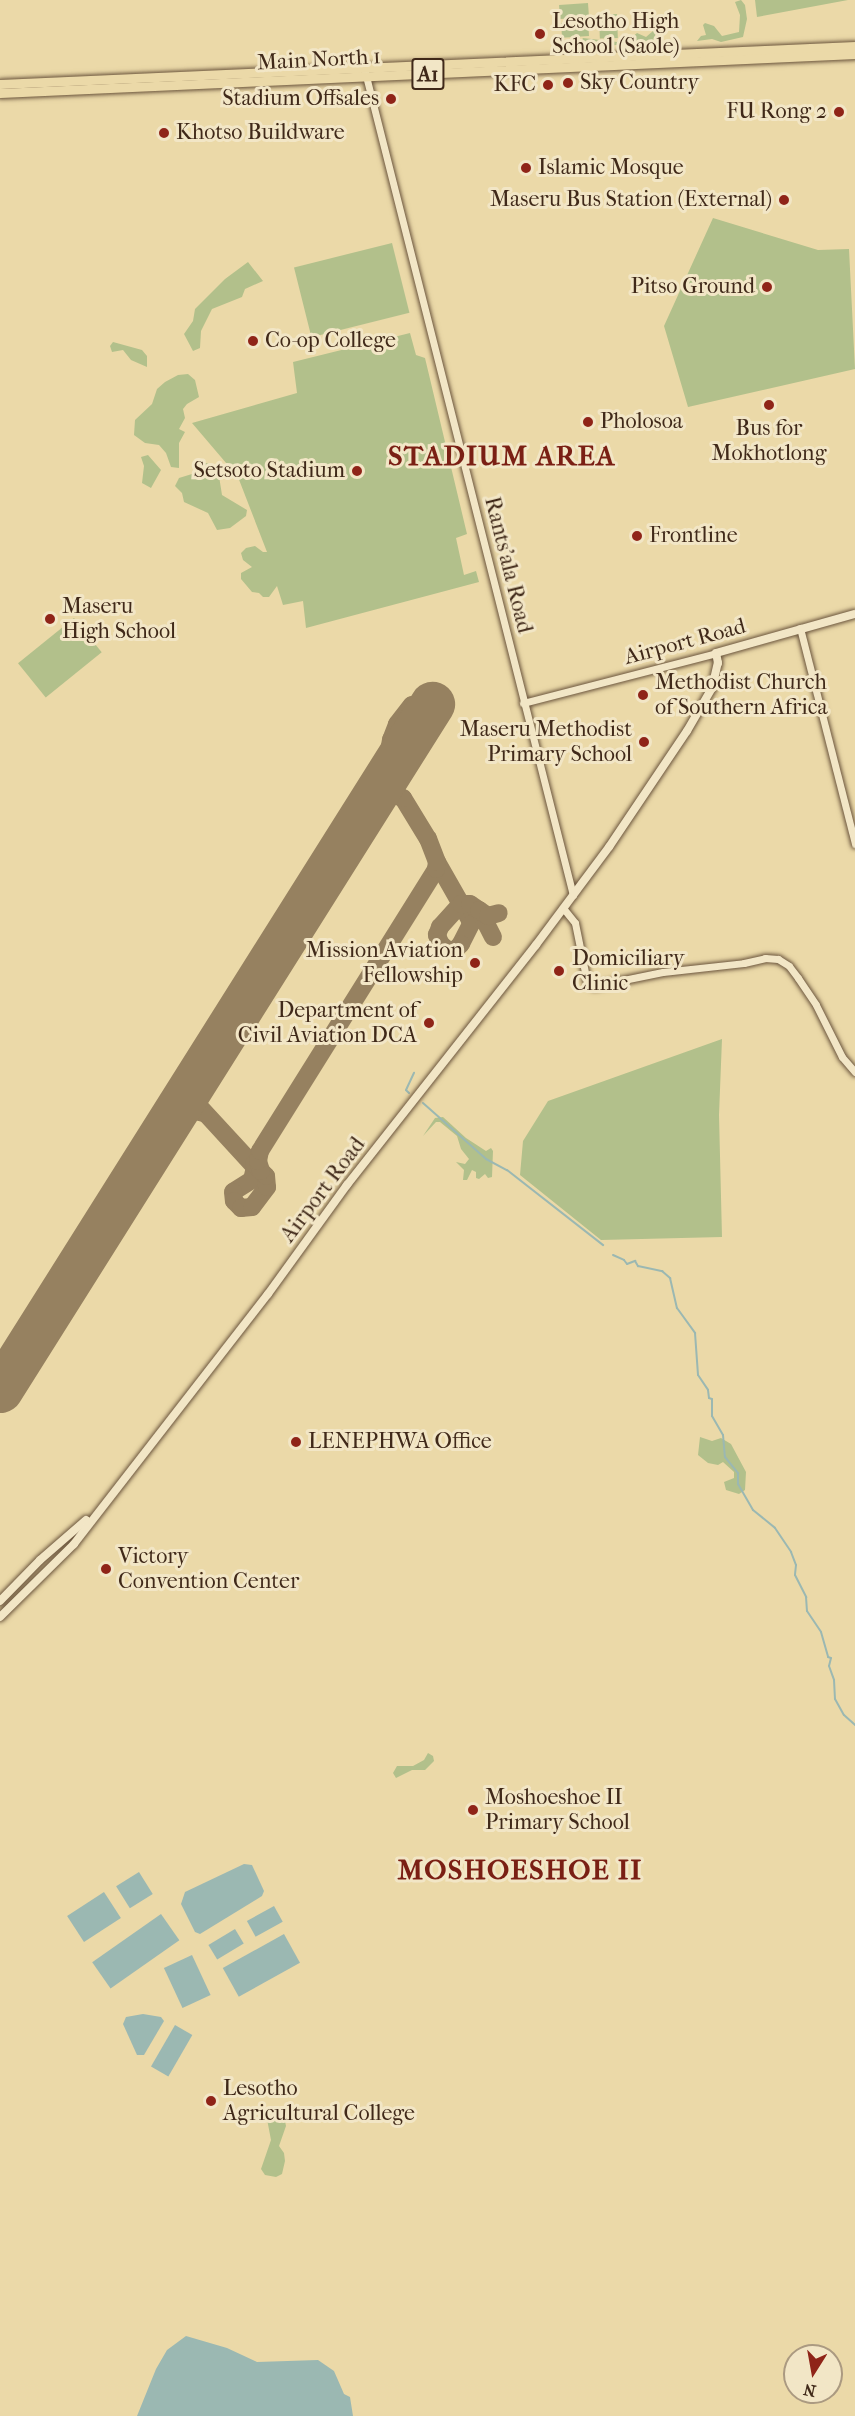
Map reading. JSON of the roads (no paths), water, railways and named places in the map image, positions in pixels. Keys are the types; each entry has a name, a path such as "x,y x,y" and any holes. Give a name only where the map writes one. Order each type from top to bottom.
{"main road":[{"name":"Main North 1","path":"0,93 855,46"},
{"name":"Main North 1","path":"0,84 365,73 855,54"},
{"name":"Airport Road","path":"0,1617 74,1544 268,1294 347,1185 573,895 702,707 717,672 716,653 855,614"},
{"name":"Airport Road","path":"0,1601 102,1506"}],"street":[{"name":"Rants'ala Road","path":"365,73 422,290 523,703 573,895"},
{"path":"800,628 855,844"},
{"name":"Airport Road","path":"523,703 716,653"},
{"path":"563,908 575,923 587,982 594,986 663,972 744,963 765,958 778,959 789,966 798,978 816,1005 842,1057 855,1072"}],"water":[{"path":"244,1864 252,1865 264,1891 262,1896 200,1934 195,1932 181,1904 185,1892"},
{"path":"139,1872 153,1894 130,1908 116,1886"},
{"path":"104,1892 121,1918 84,1942 67,1916"},
{"path":"274,1906 283,1922 256,1937 247,1921"},
{"path":"161,1914 179,1940 111,1988 92,1962"},
{"path":"235,1929 244,1944 217,1960 208,1945"},
{"path":"284,1934 300,1963 239,1997 223,1968"},
{"path":"192,1955 211,1995 182,2008 164,1968"},
{"path":"143,2014 161,2017 164,2021 144,2055 137,2055 123,2024 126,2017"},
{"path":"175,2025 192,2035 168,2077 151,2067"},
{"path":"186,2336 227,2348 257,2362 318,2360 334,2371 344,2394 350,2397 353,2416 137,2416 156,2369 167,2350"}],"waterway":[{"path":"409,1093 406,1090 414,1073"},
{"path":"423,1103 486,1159 507,1170 603,1245"},
{"path":"613,1255 627,1264 635,1261 638,1266 662,1271 670,1278 677,1308 695,1333 698,1375 708,1390 709,1398 712,1399 712,1416 723,1435 725,1457 738,1473 738,1484 753,1510 775,1528 791,1552 796,1565 795,1575 806,1597 807,1611 821,1632 828,1657 831,1658 829,1666 834,1680 835,1699 844,1715 855,1725"}],"place":[{"name":"Lesotho High School (Saole)","path":"540,34"},
{"name":"Sky Country","path":"568,83"},
{"name":"KFC","path":"548,85"},
{"name":"Stadium Offsales","path":"391,99"},
{"name":"FU Rong 2","path":"839,112"},
{"name":"Khotso Buildware","path":"164,133"},
{"name":"Islamic Mosque","path":"526,168"},
{"name":"Maseru Bus Station (External)","path":"784,200"},
{"name":"Pitso Ground","path":"767,287"},
{"name":"Co-op College","path":"253,341"},
{"name":"Bus for Mokhotlong","path":"769,405"},
{"name":"Pholosoa","path":"588,422"},
{"name":"Setsoto Stadium","path":"357,471"},
{"name":"Frontline","path":"637,536"},
{"name":"Maseru High School","path":"50,619"},
{"name":"Methodist Church of Southern Africa","path":"643,695"},
{"name":"Maseru Methodist Primary School","path":"644,742"},
{"name":"Mission Aviation Fellowship","path":"475,963"},
{"name":"Domiciliary Clinic","path":"559,971"},
{"name":"Department of Civil Aviation DCA","path":"429,1023"},
{"name":"LENEPHWA Office","path":"296,1442"},
{"name":"Victory Convention Center","path":"106,1569"},
{"name":"Moshoeshoe II Primary School","path":"473,1810"},
{"name":"Lesotho Agricultural College","path":"211,2101"}],"district":[{"name":"STADIUM AREA","path":"502,456"},
{"name":"MOSHOESHOE II","path":"520,1870"}]}
